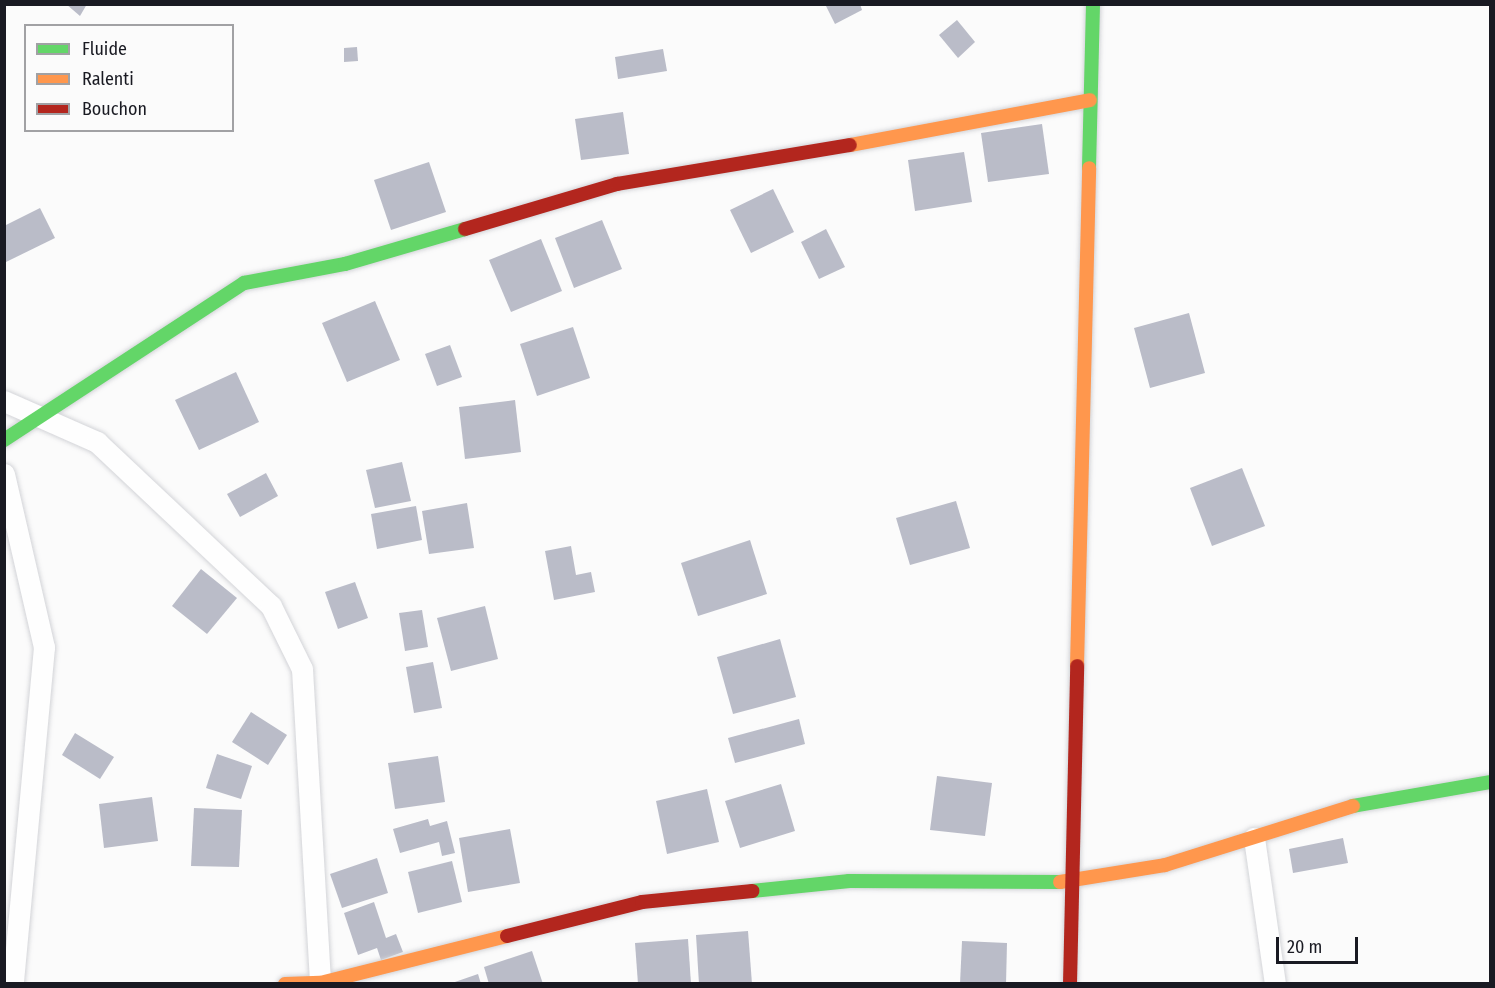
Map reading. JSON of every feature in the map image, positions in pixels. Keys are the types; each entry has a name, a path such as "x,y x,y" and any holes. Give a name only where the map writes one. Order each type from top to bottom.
{"street":[{"path":"1070,984 1093,4"},
{"path":"4,440 244,283 345,264 617,184 869,142 1090,100"},
{"path":"4,401 97,442 272,606 302,669 320,983"},
{"path":"4,474 44,647 13,984"},
{"path":"285,984 320,983 642,902 849,881 1073,882 1165,865 1347,807 1491,782"},
{"path":"1254,838 1275,984"}],"building":[{"path":"66,4 87,4 80,16"},
{"path":"825,4 860,4 862,10 835,24"},
{"path":"957,20 975,42 958,58 939,35"},
{"path":"357,47 358,61 344,62 344,48"},
{"path":"663,49 667,71 618,79 615,57"},
{"path":"623,112 629,154 581,160 575,119"},
{"path":"1042,124 1049,174 988,182 981,133"},
{"path":"964,152 972,202 915,211 908,160"},
{"path":"429,162 446,212 391,230 374,180"},
{"path":"773,189 794,232 751,253 730,210"},
{"path":"40,208 55,238 6,262 4,226"},
{"path":"602,220 622,269 574,288 555,238"},
{"path":"826,229 845,267 819,279 801,242"},
{"path":"541,239 562,291 511,312 489,260"},
{"path":"375,301 400,360 347,382 322,323"},
{"path":"1189,313 1205,373 1150,388 1134,328"},
{"path":"573,327 590,378 537,396 520,344"},
{"path":"450,345 462,377 437,386 425,354"},
{"path":"236,372 259,422 199,450 175,400"},
{"path":"515,400 521,452 465,459 459,407"},
{"path":"402,462 411,501 375,508 366,470"},
{"path":"1242,468 1265,526 1212,546 1190,488"},
{"path":"266,473 278,496 240,517 227,494"},
{"path":"956,501 970,548 910,565 896,518"},
{"path":"467,503 474,548 429,554 422,511"},
{"path":"416,506 422,540 377,549 371,514"},
{"path":"750,540 767,594 698,616 681,563"},
{"path":"571,546 576,575 591,572 595,592 554,600 545,551"},
{"path":"201,569 237,598 207,634 172,606"},
{"path":"355,582 368,618 338,629 325,592"},
{"path":"485,606 498,659 451,671 437,618"},
{"path":"422,610 428,647 405,651 399,613"},
{"path":"780,639 796,697 733,714 717,657"},
{"path":"433,662 442,708 414,713 406,667"},
{"path":"251,712 287,735 268,765 232,742"},
{"path":"799,719 805,744 735,763 728,738"},
{"path":"75,733 114,757 100,779 62,755"},
{"path":"217,754 252,766 241,799 206,788"},
{"path":"438,756 445,802 395,809 388,763"},
{"path":"937,776 992,783 985,836 930,830"},
{"path":"781,784 795,831 740,848 725,801"},
{"path":"707,789 719,842 667,854 656,801"},
{"path":"152,797 158,841 104,848 99,804"},
{"path":"194,808 242,810 239,867 191,866"},
{"path":"428,819 430,826 447,821 455,853 442,856 439,842 400,853 393,829"},
{"path":"510,829 520,883 468,892 459,838"},
{"path":"1343,838 1348,863 1293,873 1289,849"},
{"path":"377,858 388,893 342,908 330,874"},
{"path":"452,861 462,902 418,913 408,872"},
{"path":"374,902 386,938 396,934 403,952 381,960 377,948 358,955 344,913"},
{"path":"748,931 752,984 699,984 696,935"},
{"path":"688,939 691,984 638,984 635,943"},
{"path":"962,941 1007,943 1006,984 960,984"},
{"path":"532,951 543,984 489,984 484,967"},
{"path":"478,974 481,984 452,984 452,983"}],"traffic: fast":[{"path":"1089,168 1093,4"},
{"path":"4,440 244,283 345,264 465,229"},
{"path":"1353,806 1490,782"},
{"path":"752,891 849,881 1060,882"}],"traffic: slow":[{"path":"850,145 1090,100"},
{"path":"1077,666 1089,168"},
{"path":"1060,882 1165,865 1353,806"},
{"path":"285,984 320,983 507,936"}],"traffic: jam":[{"path":"465,229 617,184 850,145"},
{"path":"1070,984 1077,666"},
{"path":"507,936 642,902 752,891"}]}
